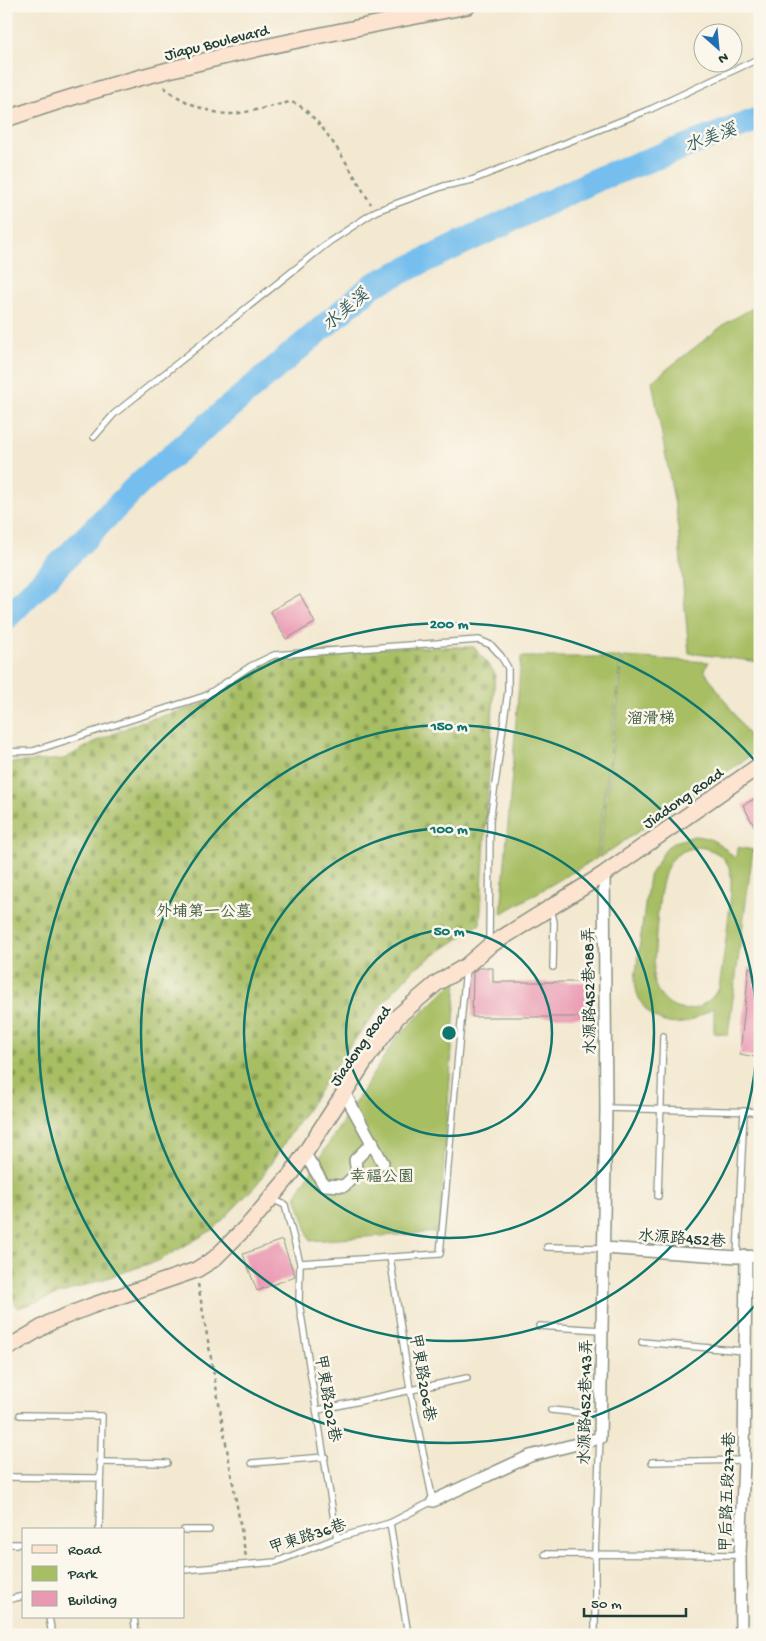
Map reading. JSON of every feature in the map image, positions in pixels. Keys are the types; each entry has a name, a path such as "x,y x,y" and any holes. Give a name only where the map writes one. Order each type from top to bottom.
{"street":[{"name":"Jiapu Boulevard","path":"6,119 150,75 299,38 468,6"},
{"name":"Jiadong Road","path":"6,1349 59,1319 196,1270 220,1254 251,1222 292,1174 397,1017 437,983 466,966 489,946 604,874 760,765"},
{"name":"水源路452巷188弄","path":"603,1248 606,1108 604,874"},
{"path":"345,1094 384,1163"},
{"path":"305,1154 324,1185 344,1186 357,1173 355,1160 373,1142"},
{"name":"水源路452巷","path":"603,1248 742,1257 760,1256"},
{"name":"水源路452巷143弄","path":"600,1438 603,1248"},
{"name":"甲后路五段277巷","path":"741,1635 740,1556 744,1460 742,1257"},
{"path":"433,1501 530,1456 600,1438"}],"lane":[{"path":"94,437 114,414 329,242 376,211 444,186 472,180 651,109 760,58"},
{"path":"6,752 33,751 205,696 251,666 274,655 478,640 491,644 502,656 508,668 508,691 490,820 489,946"},
{"path":"551,907 554,922 553,967"},
{"path":"300,1263 440,1254 466,966"},
{"path":"658,1196 663,1036"},
{"path":"606,1108 760,1112"},
{"path":"742,1257 744,1111"},
{"name":"甲東路202巷","path":"270,1198 285,1205 300,1263 298,1302 326,1457 337,1538"},
{"path":"547,1247 603,1248"},
{"name":"甲東路206巷","path":"390,1257 410,1388 433,1501"},
{"path":"539,1326 601,1330"},
{"path":"642,1342 744,1351"},
{"path":"318,1410 410,1388 467,1378"},
{"path":"551,1410 600,1415"},
{"path":"20,1415 102,1416 99,1462 99,1528"},
{"name":"水源路452巷143弄","path":"595,1635 595,1556 600,1438"},
{"path":"252,1463 326,1457"},
{"path":"652,1462 744,1460"},
{"path":"99,1462 167,1463"},
{"path":"6,1477 99,1478"},
{"name":"甲東路36巷","path":"185,1570 276,1562 337,1538 390,1523 433,1501"},
{"path":"390,1523 408,1635"},
{"path":"185,1530 209,1530"},
{"path":"6,1544 22,1544"},
{"path":"545,1554 740,1556"},
{"path":"6,1600 22,1596"},
{"path":"49,1618 52,1635"},
{"path":"134,1618 136,1635"}],"path":[{"path":"150,75 170,92 204,108 230,114 290,102 300,104 330,137 376,211"},
{"path":"196,1270 248,1565"}],"green space":[{"path":"760,304 760,662 689,653 677,517 652,381 726,323"},
{"name":"外埔第一公墓","path":"397,647 474,647 495,673 480,924 415,968 385,1001 346,1051 257,1184 214,1229 160,1260 18,1308 6,1293 6,763 64,759 95,742 140,722 199,706 263,660 312,653"},
{"path":"521,657 621,657 597,858 501,914"},
{"name":"溜滑梯","path":"623,657 709,662 704,670 759,750 599,858"},
{"path":"694,836 707,838 722,846 735,859 738,847 753,850 728,1035 714,1033 714,1007 683,1023 673,1024 664,1022 649,1013 643,1006 636,989 635,979 649,876 667,847 675,842","holes":["698,847 718,854 728,865 731,878 730,908 719,988 702,1005 692,1009 682,1009 664,1000 653,978 660,899 662,884 671,861 686,850"]},
{"name":"幸福公園","path":"457,979 439,1232 310,1241 296,1195 396,1038"}],"building":[{"path":"300,594 315,623 286,639 270,611"},
{"path":"760,796 760,837 743,805"},
{"path":"749,967 751,967 756,992 760,992 760,1058 740,1054"},
{"path":"478,968 493,968 493,982 590,982 590,1017 472,1017 473,973"},
{"path":"282,1240 295,1276 257,1291 243,1254"}],"waterway":[{"name":"水美溪","path":"6,618 141,482 373,285 600,178 760,119"}]}
